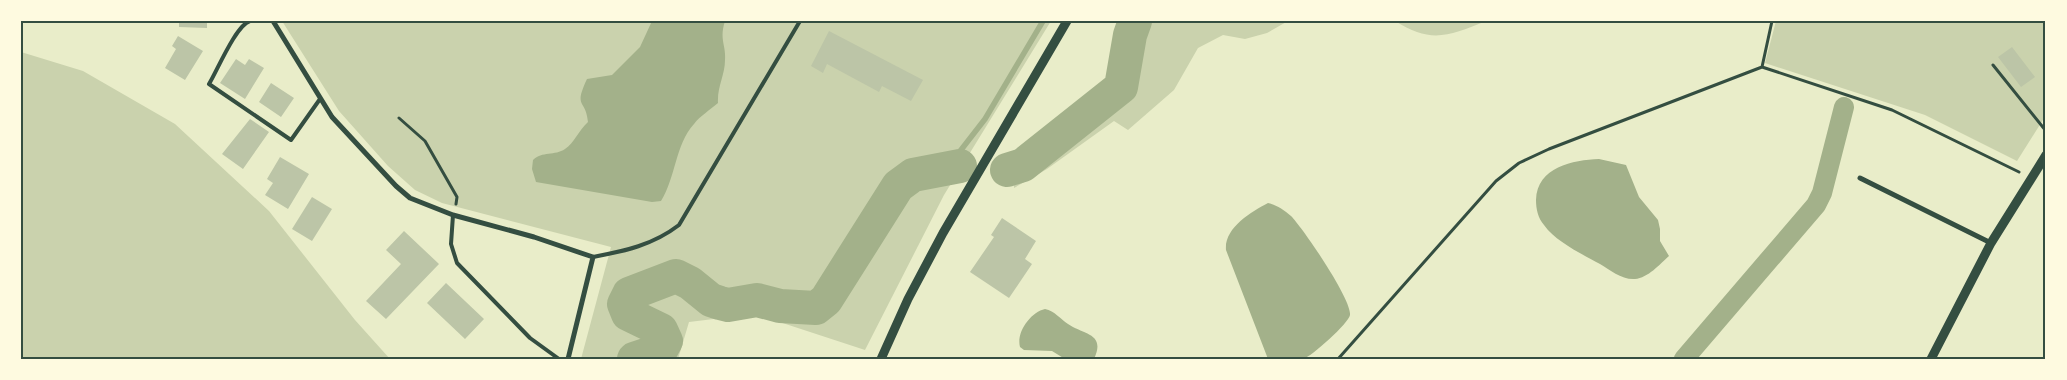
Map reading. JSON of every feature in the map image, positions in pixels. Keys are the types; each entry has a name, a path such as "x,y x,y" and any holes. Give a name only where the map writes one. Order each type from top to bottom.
{"street":[{"path":"273,21 332,117 396,186 410,198 453,215 534,237 593,257 568,359"},
{"path":"881,359 908,299 938,241 1067,21"},
{"path":"1931,359 1991,243 2046,154"},
{"path":"1860,178 1991,243"}],"lane":[{"path":"250,21 246,22 236,35 209,84 291,140 320,99"},
{"path":"593,257 630,250 663,237 679,225 800,21"},
{"path":"453,215 451,244 457,263 530,338 559,359"}],"path":[{"path":"1762,67 1772,21"},
{"path":"1993,65 2046,131"},
{"path":"1338,359 1496,181 1519,163 1549,149 1762,67 1892,110 2030,178"},
{"path":"399,118 426,141 457,197 453,215"}],"shaded area":[{"path":"282,21 1051,21 944,195 865,350 755,314 689,322 678,359 581,359 611,247 442,203 415,190 388,166 339,111"},
{"path":"652,21 725,21 723,37 725,65 718,103 699,118 688,132 661,201 652,202 536,182 532,169 533,160 540,155 565,149 588,122 581,99 587,79 612,75 640,47"},
{"path":"1130,21 1288,21 1267,33 1245,39 1223,35 1198,48 1174,90 1128,130 1114,121 1047,169 1014,188 1013,162 1087,109 1117,82 1125,35"},
{"path":"1395,21 1486,21 1450,34 1430,35 1419,33"},
{"path":"1776,21 2046,21 2046,115 2017,161 1925,115 1765,63"},
{"path":"21,52 83,71 175,124 269,211 355,320 390,359 21,359"},
{"path":"1599,159 1626,165 1639,197 1658,220 1660,241 1669,256 1654,270 1640,278 1630,279 1621,276 1570,247 1549,231 1538,213 1536,200 1538,189 1550,173 1578,161"},
{"path":"1268,203 1283,210 1297,223 1326,264 1349,307 1350,315 1337,332 1303,359 1268,359 1226,250 1229,235 1234,228 1247,216"},
{"path":"1045,309 1052,311 1074,328 1095,339 1097,350 1094,359 1065,359 1052,351 1024,350 1020,347 1019,341 1022,329 1030,318"}],"building":[{"path":"179,21 207,21 207,28 179,27"},
{"path":"829,31 923,80 911,101 882,86 879,92 827,64 823,73 811,66"},
{"path":"178,36 203,51 185,80 165,68 176,49 172,46"},
{"path":"2012,47 2035,77 2021,87 1998,57"},
{"path":"236,59 245,65 249,59 264,68 245,99 220,83"},
{"path":"271,83 294,98 281,117 259,102"},
{"path":"250,119 269,132 243,169 222,154"},
{"path":"280,157 309,174 288,209 265,195 273,183 267,179"},
{"path":"312,197 332,209 312,241 292,229"},
{"path":"1002,218 1036,241 1025,259 1032,264 1009,298 970,272 994,237 991,235"},
{"path":"404,231 439,264 386,319 366,301 401,264 386,250"},
{"path":"446,283 484,319 465,339 427,303"}],"waterway":[{"path":"947,168 985,119 1043,21"},
{"path":"1007,170 1023,165 1121,87 1130,35 1135,21"},
{"path":"1684,359 1816,205 1822,193 1844,107"},
{"path":"634,359 661,350 666,341 661,330 628,314 624,304 629,294 676,276 690,283 711,300 728,305 757,300 780,306 816,308 826,300 898,186 913,175 960,166"}]}
